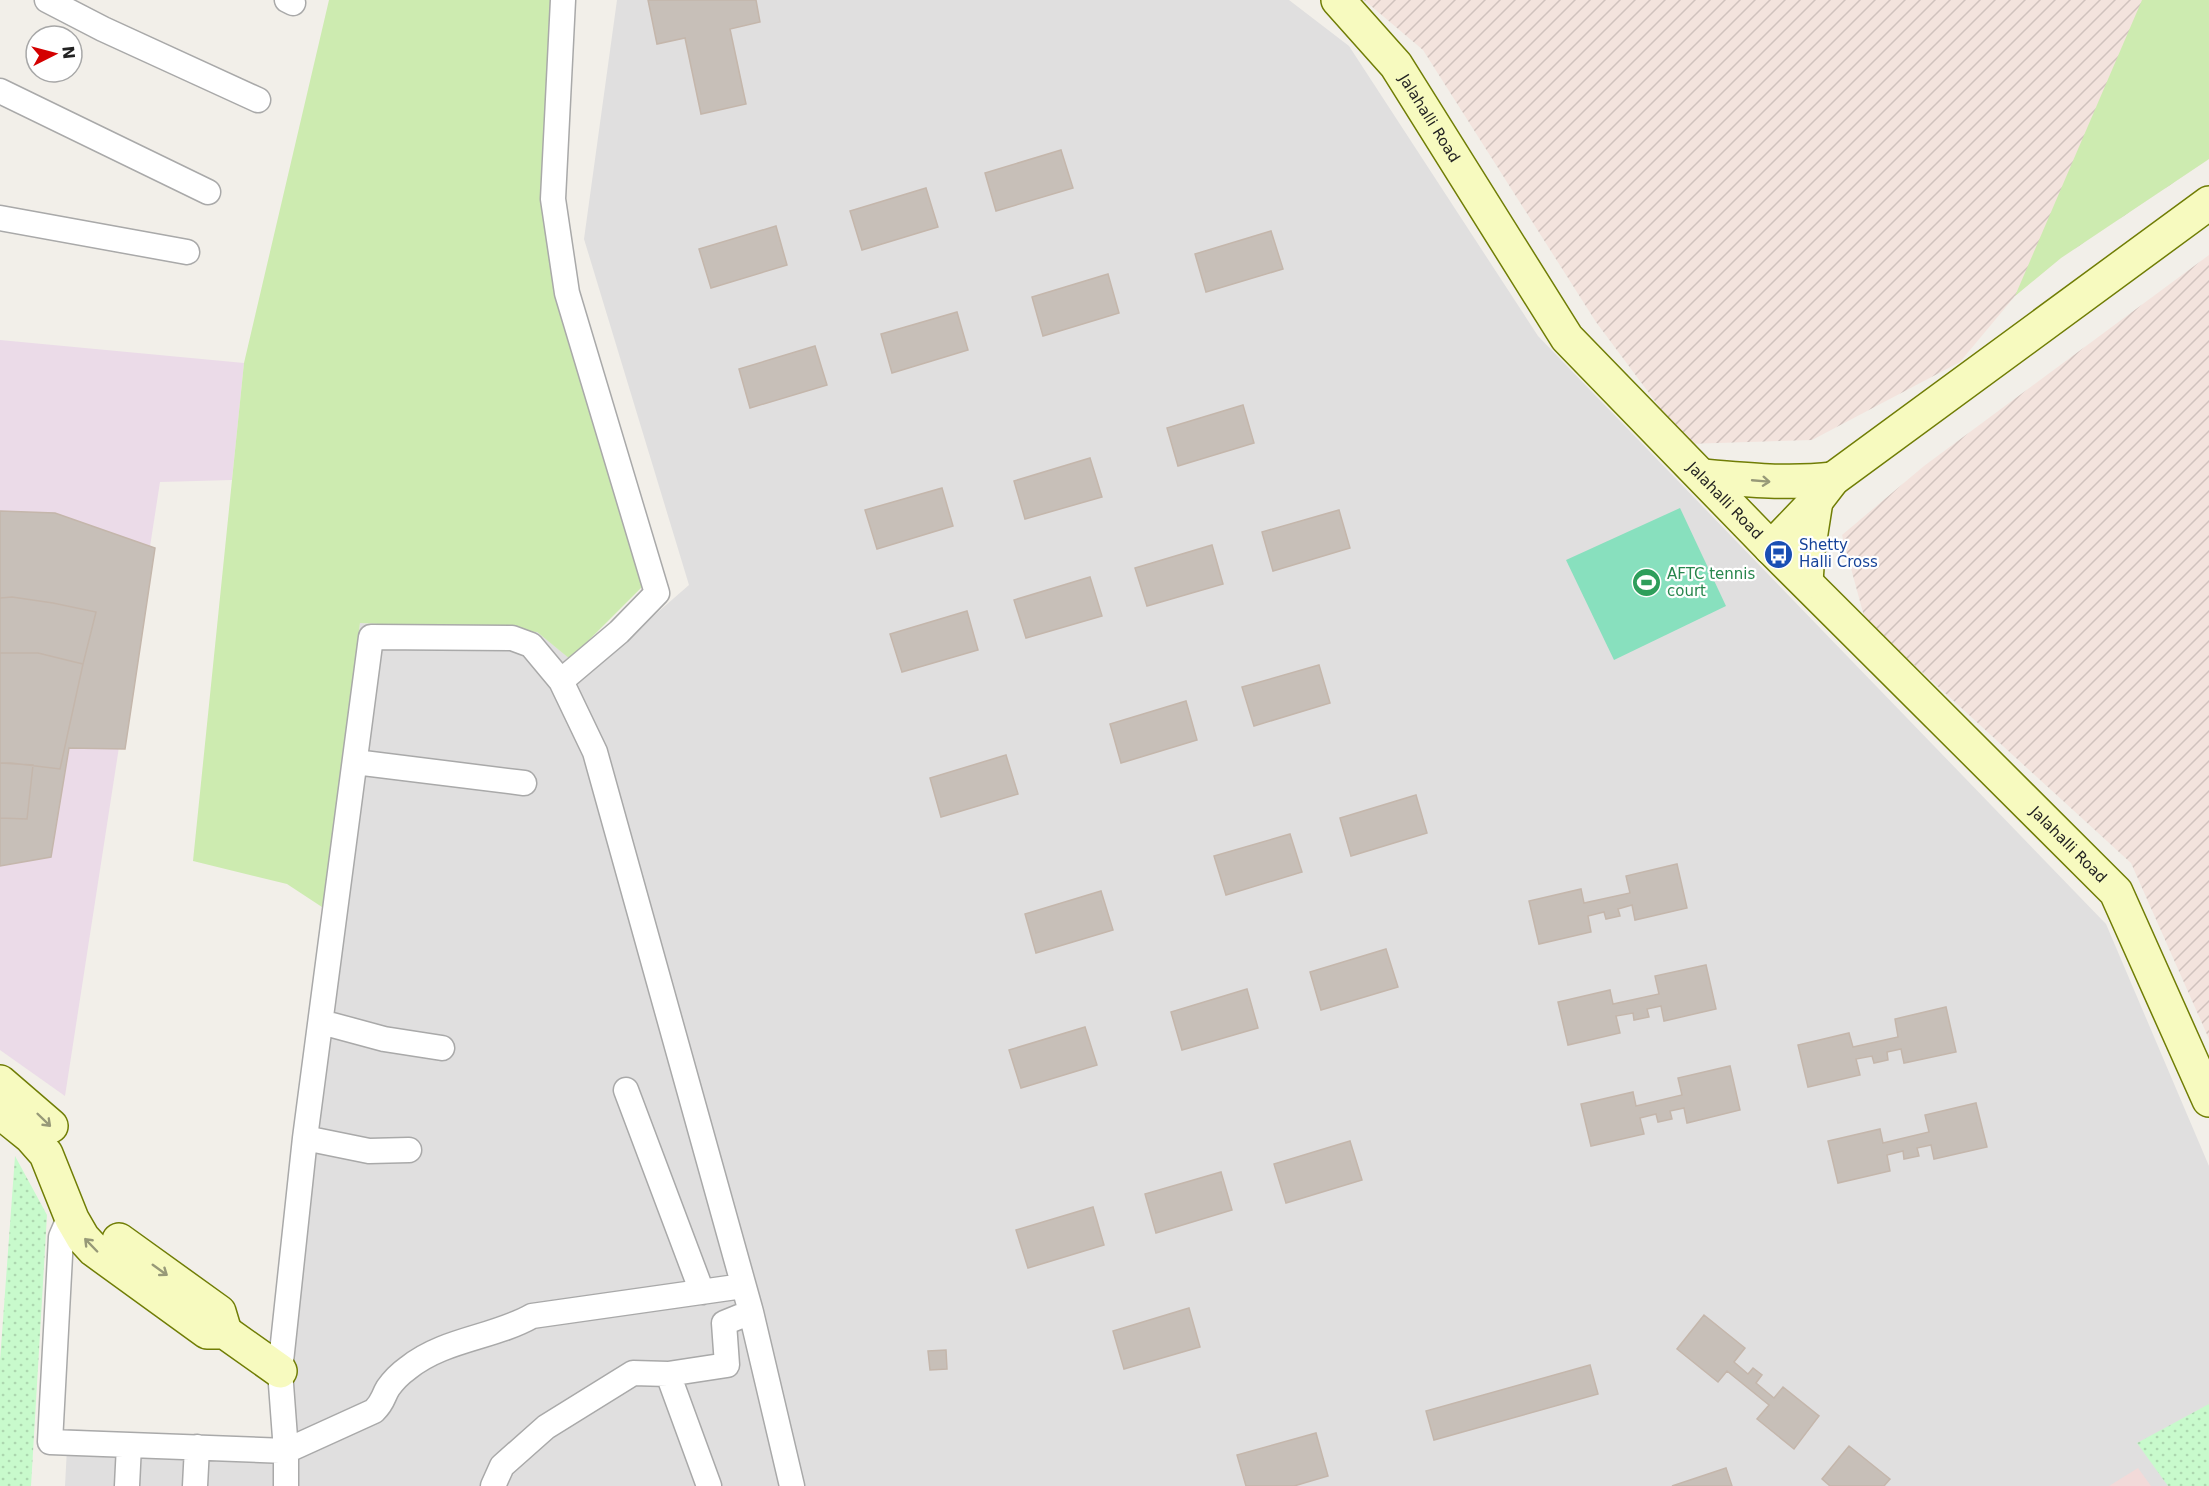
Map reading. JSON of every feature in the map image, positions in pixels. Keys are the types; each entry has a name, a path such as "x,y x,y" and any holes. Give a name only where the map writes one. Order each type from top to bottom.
{"main road":[{"name":"Jalahalli Road","path":"1338,0 1396,65 1567,338 1771,548 2116,892 2209,1100"},
{"path":"1771,548 1824,490 2209,203"},
{"path":"1703,476 1769,482 1803,482 1824,490"},
{"path":"1806,582 1808,552 1824,490"},
{"path":"0,1082 57,1132 68,1150 80,1212"},
{"path":"0,1112 31,1137 46,1154 80,1212 97,1220 109,1232 219,1312 225,1332 280,1371"}],"street":[{"path":"47,0 258,100"},
{"path":"561,681 619,632 657,593 567,293 554,199 563,0"},
{"path":"0,91 208,192"},
{"path":"0,218 188,252"},
{"path":"286,1486 286,1451 280,1371 305,1138 371,637 512,638 531,645 561,681 595,752 751,1312 792,1486"},
{"path":"355,762 524,783"},
{"path":"321,1022 384,1039 442,1048"},
{"path":"626,1090 702,1292"},
{"path":"305,1138 369,1151 409,1150"},
{"path":"80,1212 67,1223 61,1237 50,1442 286,1451 374,1411 383,1402 387,1389 406,1369 445,1346 517,1324 532,1316 743,1286"},
{"path":"493,1486 502,1466 546,1427 633,1373 668,1374 727,1365 724,1323 751,1312"},
{"path":"668,1374 709,1486"},
{"path":"127,1486 129,1445"},
{"path":"195,1486 197,1447"}],"shaded area":[{"path":"617,0 1289,0 1349,46 1538,336 2106,924 2209,1166 2209,1486 65,1486 68,1429 273,1440 325,909 360,623 537,632 588,673 689,585 584,239"},
{"path":"1364,0 2209,0 2209,159 2061,258 2015,296 1960,362 1812,440 1687,444 1596,322 1423,50"},
{"path":"2209,255 2209,1039 2131,863 1865,620 1842,535 1924,466"},
{"path":"0,340 244,363 232,480 160,482 65,1096 0,1050"},
{"path":"2138,1468 2151,1486 2109,1486"}],"green space":[{"path":"329,0 555,0 546,202 644,585 570,659 537,632 360,623 325,909 287,884 193,861 244,363"},
{"path":"2142,0 2209,0 2209,159 2061,258 2015,296"},
{"name":"AFTC tennis court","path":"1680,508 1726,606 1614,660 1566,560"},
{"path":"15,1156 47,1215 31,1486 0,1486 0,1361"},
{"path":"2209,1404 2209,1486 2168,1486 2137,1443"}],"building":[{"path":"648,0 756,0 760,22 730,29 746,104 701,114 685,38 657,44"},
{"path":"1061,150 1073,188 996,211 985,173"},
{"path":"926,188 938,227 862,250 850,211"},
{"path":"776,226 787,265 711,288 699,249"},
{"path":"1271,231 1283,269 1206,292 1195,254"},
{"path":"1108,274 1119,313 1043,336 1032,297"},
{"path":"957,312 968,350 892,373 881,334"},
{"path":"815,346 827,385 750,408 739,369"},
{"path":"1243,405 1254,443 1178,466 1167,428"},
{"path":"1090,458 1102,497 1025,519 1014,481"},
{"path":"942,488 953,526 877,549 865,510"},
{"path":"1339,510 1350,548 1273,571 1262,532"},
{"path":"0,511 55,513 155,548 125,749 69,748 51,857 0,866"},
{"path":"1212,545 1223,584 1147,606 1135,568"},
{"path":"1090,577 1102,616 1026,638 1014,600"},
{"path":"12,597 96,612 83,664 38,653 0,653 0,598"},
{"path":"967,611 978,650 902,672 890,634"},
{"path":"0,653 38,653 83,664 60,769 0,763"},
{"path":"1319,665 1330,703 1254,726 1242,687"},
{"path":"1186,701 1197,740 1121,763 1110,724"},
{"path":"1006,755 1018,794 941,817 930,778"},
{"path":"0,763 33,765 27,819 0,818"},
{"path":"1416,795 1427,833 1351,856 1340,818"},
{"path":"1290,834 1302,872 1226,895 1214,856"},
{"path":"1677,864 1687,908 1635,920 1632,905 1618,909 1620,916 1606,919 1604,912 1588,916 1591,932 1539,944 1529,901 1581,889 1584,903 1630,893 1626,876"},
{"path":"1101,891 1113,930 1036,953 1025,914"},
{"path":"1386,949 1398,987 1321,1010 1310,972"},
{"path":"1706,965 1716,1009 1664,1021 1661,1006 1647,1009 1649,1017 1634,1020 1633,1013 1616,1016 1620,1033 1568,1045 1558,1002 1610,990 1613,1004 1659,994 1655,976"},
{"path":"1247,989 1258,1028 1182,1050 1171,1012"},
{"path":"1946,1007 1956,1052 1904,1063 1901,1049 1887,1052 1888,1060 1874,1063 1872,1056 1856,1059 1860,1075 1808,1087 1798,1045 1849,1033 1853,1047 1898,1037 1895,1019"},
{"path":"1085,1027 1097,1065 1021,1088 1009,1050"},
{"path":"1730,1066 1740,1110 1687,1123 1684,1108 1670,1111 1672,1119 1658,1122 1656,1114 1640,1118 1644,1134 1591,1146 1581,1104 1633,1092 1636,1106 1682,1095 1678,1078"},
{"path":"1976,1103 1987,1147 1934,1159 1931,1145 1917,1148 1919,1156 1904,1159 1903,1151 1887,1155 1890,1171 1838,1183 1828,1141 1880,1129 1883,1143 1929,1132 1925,1115"},
{"path":"1350,1141 1362,1180 1286,1203 1274,1164"},
{"path":"1221,1172 1232,1210 1156,1233 1145,1194"},
{"path":"1093,1207 1104,1245 1028,1268 1016,1230"},
{"path":"1189,1308 1200,1347 1124,1369 1113,1331"},
{"path":"1704,1315 1745,1348 1734,1362 1748,1374 1753,1368 1762,1375 1756,1383 1774,1398 1783,1387 1819,1416 1794,1449 1757,1419 1769,1405 1727,1371 1718,1382 1677,1349"},
{"path":"946,1350 947,1369 930,1370 928,1351"},
{"path":"1590,1365 1598,1394 1434,1440 1426,1411"},
{"path":"1316,1433 1328,1476 1294,1486 1246,1486 1237,1455"},
{"path":"1849,1446 1890,1479 1884,1486 1830,1486 1822,1479"},
{"path":"1726,1468 1732,1486 1672,1486"}],"place":[{"name":"Shetty Halli Cross","path":"1778,554"},
{"name":"AFTC tennis court","path":"1646,583"}]}
